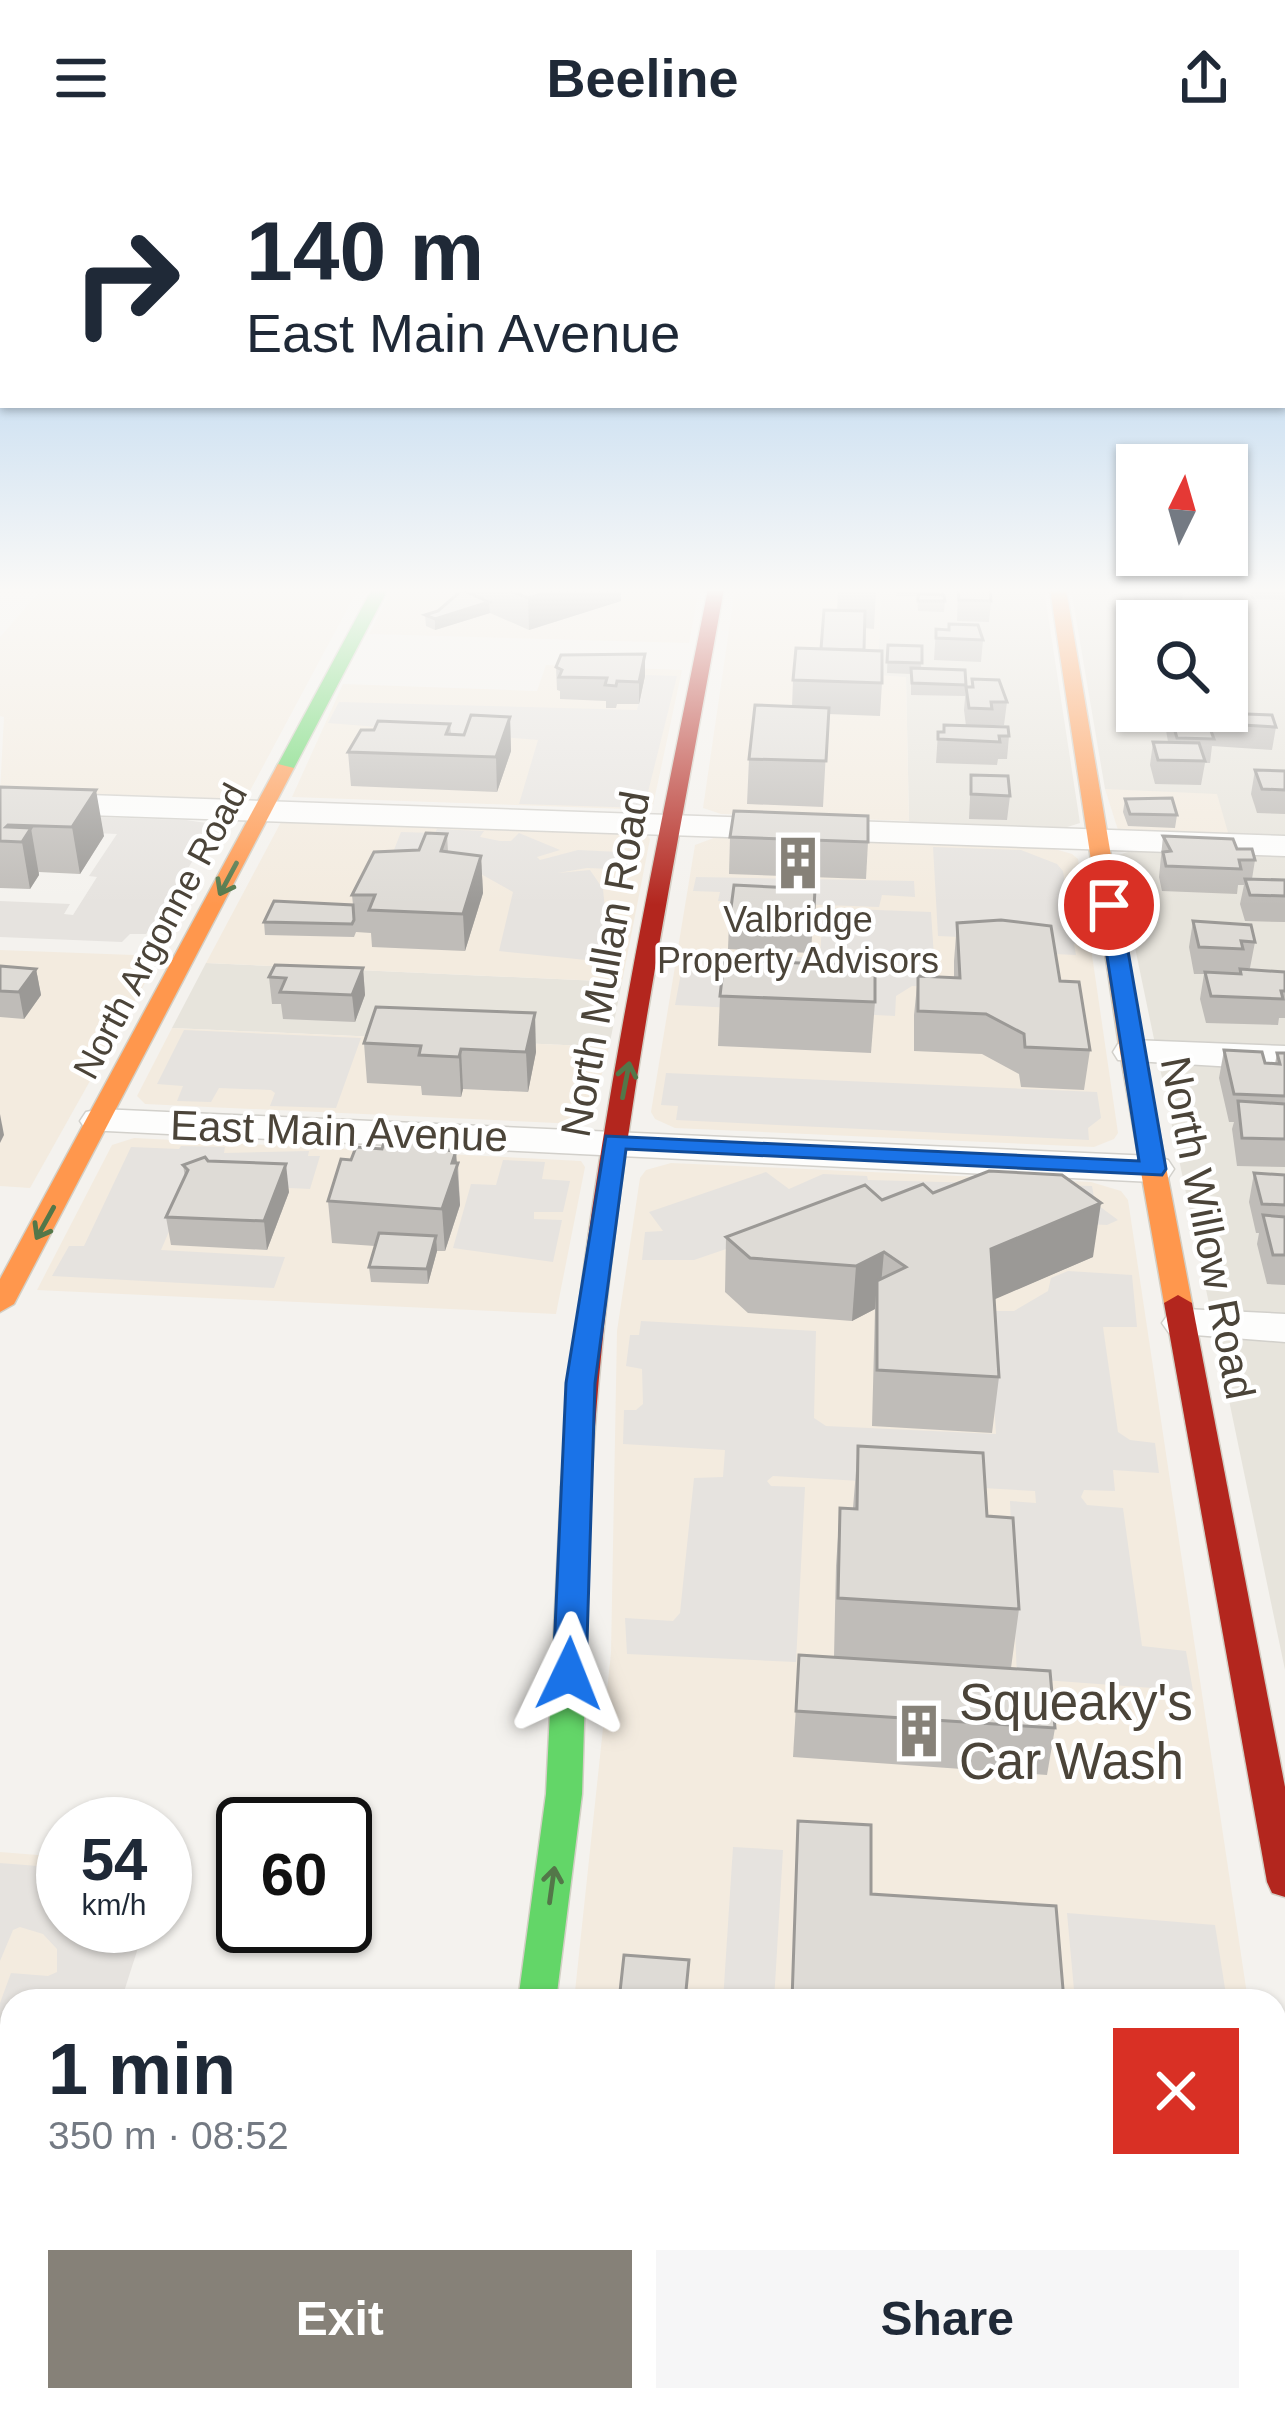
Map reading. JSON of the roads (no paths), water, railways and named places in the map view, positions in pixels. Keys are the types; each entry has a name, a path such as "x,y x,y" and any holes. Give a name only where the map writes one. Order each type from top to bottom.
{"main road":[{"name":"North Argonne Road","path":"0,1304 325,694"},
{"name":"North Mullan Road","path":"539,1989 564,1794 580,1383 614,1141 697,694"},
{"name":"North Willow Road","path":"1075,694 1132,1052 1285,1882"}],"street":[{"path":"0,802 1285,846"},
{"path":"1132,1052 1285,1058"},
{"name":"East Main Avenue","path":"100,1121 1153,1169"},
{"path":"1185,1323 1285,1328"}],"place":[{"name":"Valbridge Property Advisors","path":"798,863"},
{"name":"Squeaky's Car Wash","path":"919,1731"}]}
